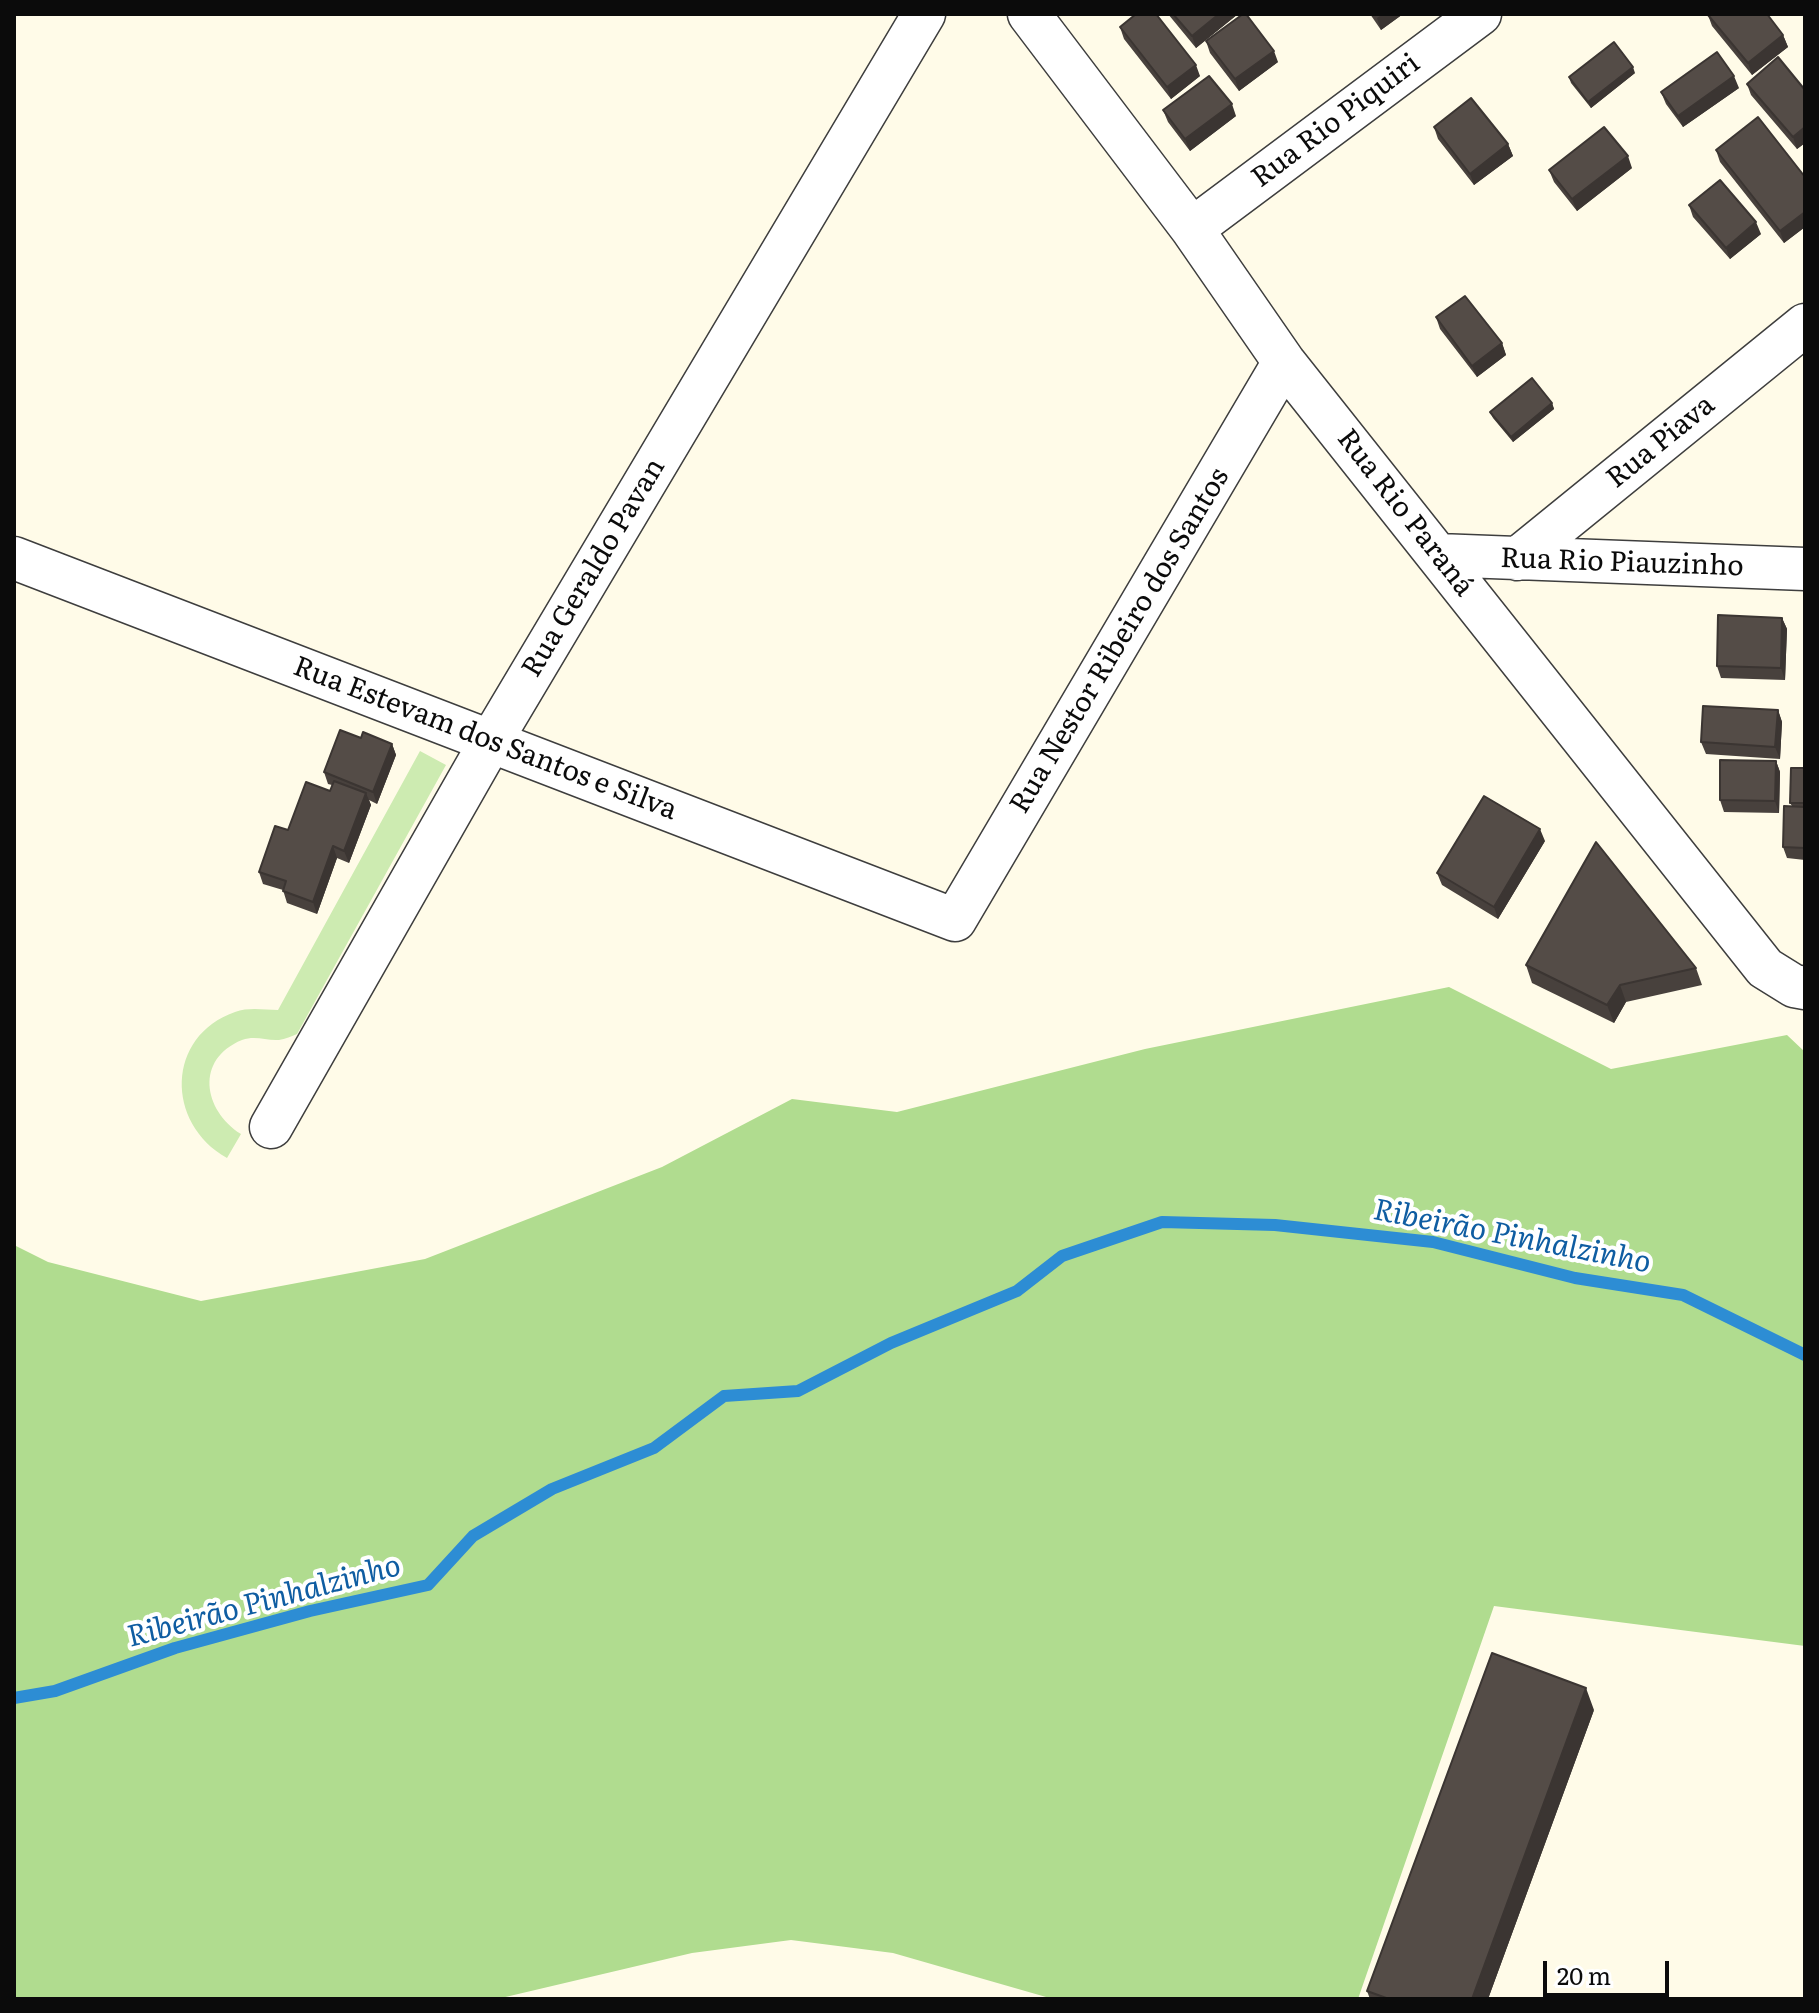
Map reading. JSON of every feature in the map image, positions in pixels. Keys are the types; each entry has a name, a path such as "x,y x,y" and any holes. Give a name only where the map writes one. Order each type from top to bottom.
{"street":[{"name":"Rua Geraldo Pavan","path":"271,1127 491,741 924,14"},
{"name":"Rua Rio Paraná","path":"1029,14 1192,229 1284,362 1765,968 1794,986 1805,988"},
{"name":"Rua Rio Piquiri","path":"1192,229 1480,14"},
{"name":"Rua Piava","path":"1517,559 1805,325"},
{"name":"Rua Nestor Ribeiro dos Santos","path":"955,920 1284,362"},
{"name":"Rua Rio Piauzinho","path":"1438,555 1805,569"},
{"name":"Rua Estevam dos Santos e Silva","path":"14,558 955,920"}],"green space":[{"path":"420,751 446,765 297,1034 279,1040 242,1040 217,1059 211,1072 212,1099 228,1124 241,1134 227,1158 207,1143 192,1124 184,1103 182,1081 186,1060 196,1040 212,1024 240,1010 278,1010"},
{"path":"1449,987 1611,1069 1787,1035 1805,1052 1805,1646 1494,1606 1358,1999 1053,1999 893,1953 791,1940 692,1953 497,1999 14,1999 14,1245 48,1262 201,1301 425,1259 662,1167 792,1099 897,1112 1145,1049"}],"building":[{"path":"1136,14 1156,14 1196,65 1167,87 1120,27"},
{"path":"1173,14 1219,14 1192,36"},
{"path":"1243,14 1274,51 1235,79 1206,41"},
{"path":"1709,14 1767,14 1783,35 1748,63"},
{"path":"1614,42 1633,67 1588,102 1569,77"},
{"path":"1717,52 1734,76 1678,116 1661,92"},
{"path":"1778,57 1805,90 1805,127 1793,137 1747,84"},
{"path":"1209,76 1232,104 1185,139 1163,110"},
{"path":"1471,98 1508,144 1470,174 1434,127"},
{"path":"1758,117 1805,177 1805,212 1780,231 1716,150"},
{"path":"1604,127 1628,156 1572,199 1549,170"},
{"path":"1720,180 1756,222 1726,248 1689,205"},
{"path":"1465,296 1502,343 1472,366 1436,317"},
{"path":"1532,378 1552,403 1511,437 1490,412"},
{"path":"1718,615 1782,618 1781,668 1717,666"},
{"path":"1703,706 1778,710 1775,747 1701,742"},
{"path":"340,730 361,738 363,732 392,744 373,792 324,772"},
{"path":"1720,760 1776,761 1775,801 1720,800"},
{"path":"1791,768 1805,768 1805,803 1790,803"},
{"path":"334,781 366,793 344,851 333,846 313,902 283,891 286,881 259,872 275,826 288,830 306,782 330,791"},
{"path":"1484,796 1540,829 1494,907 1437,873"},
{"path":"1784,806 1805,807 1805,848 1783,847"},
{"path":"1596,842 1696,968 1620,985 1607,1005 1526,965"},
{"path":"1492,1653 1586,1688 1472,1999 1389,1999 1367,1991"}],"waterway":[{"name":"Ribeirão Pinhalzinho","path":"14,1698 55,1691 175,1648 310,1611 428,1585 473,1536 552,1489 654,1448 724,1396 798,1391 891,1343 1017,1291 1062,1256 1162,1222 1275,1225 1433,1242 1575,1278 1683,1295 1805,1355"}]}
